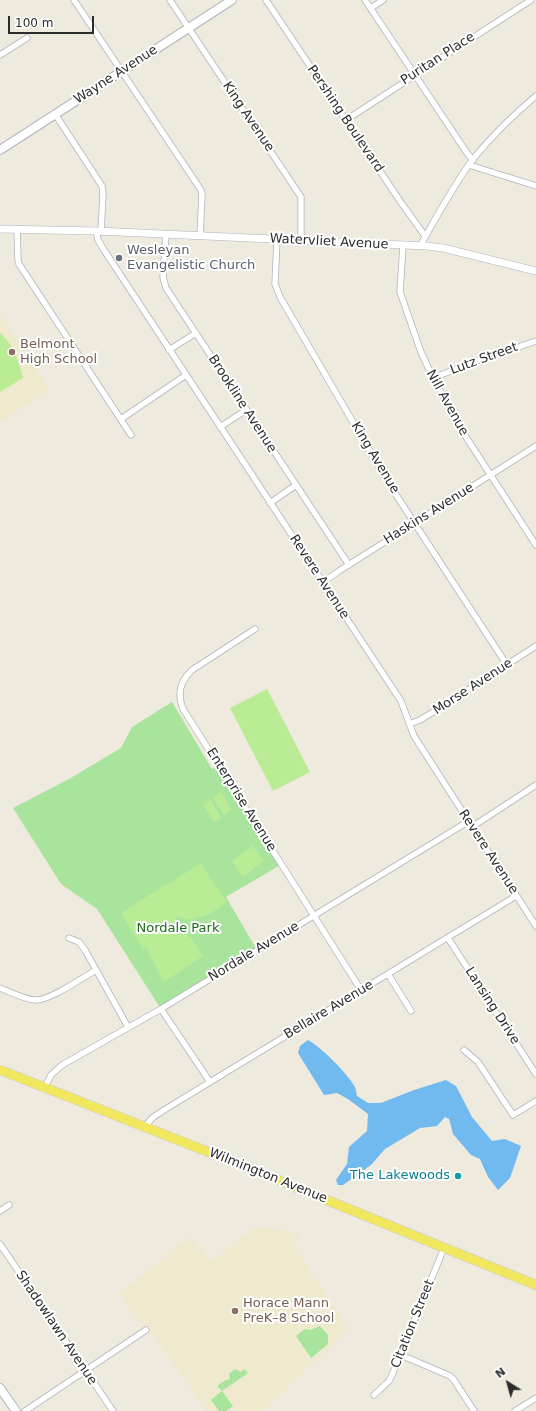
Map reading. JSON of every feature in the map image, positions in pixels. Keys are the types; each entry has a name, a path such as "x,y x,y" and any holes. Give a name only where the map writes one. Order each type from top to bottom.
{"main road":[{"name":"Wayne Avenue","path":"0,150 232,0"},
{"name":"Wilmington Avenue","path":"0,1070 536,1285"},
{"path":"0,1388 16,1411"}],"street":[{"path":"74,0 201,190 200,236"},
{"name":"King Avenue","path":"170,0 301,197 301,240"},
{"name":"Pershing Boulevard","path":"266,0 425,236"},
{"path":"365,0 473,160"},
{"path":"371,8 383,0"},
{"name":"Puritan Place","path":"346,120 531,0"},
{"path":"0,55 27,38"},
{"path":"420,246 446,200 469,165 504,126 536,96"},
{"name":"Revere Avenue","path":"55,114 102,186 103,194 98,240 270,504 401,701 414,736 516,896 535,923"},
{"path":"469,165 536,186"},
{"name":"Watervliet Avenue","path":"0,229 166,234 420,246 443,248 536,271"},
{"path":"17,229 19,264 131,435"},
{"name":"Brookline Avenue","path":"166,234 164,283 349,565"},
{"name":"King Avenue","path":"278,239 276,289 389,484 507,665"},
{"name":"Nill Avenue","path":"403,245 401,294 421,352 433,378 466,437 536,545"},
{"path":"169,350 196,333"},
{"name":"Lutz Street","path":"433,378 486,358 536,342"},
{"path":"120,419 186,375"},
{"path":"220,427 246,410"},
{"name":"Haskins Avenue","path":"322,583 536,446"},
{"path":"270,504 296,486"},
{"name":"Enterprise Avenue","path":"255,630 192,670 186,676 180,690 181,703 183,709 361,990"},
{"name":"Morse Avenue","path":"409,724 420,720 438,709 536,646"},
{"path":"472,827 536,785"},
{"name":"Nordale Avenue","path":"45,1087 51,1075 62,1065 161,1009 469,821"},
{"name":"Bellaire Avenue","path":"145,1127 152,1118 164,1110 516,896"},
{"path":"69,938 79,942 128,1027"},
{"name":"Lansing Drive","path":"448,938 536,1074"},
{"path":"0,988 28,999 45,999 96,970"},
{"path":"388,974 411,1011"},
{"path":"161,1009 210,1082"},
{"path":"464,1050 478,1062 513,1115 536,1100"},
{"path":"0,1211 8,1205"},
{"name":"Shadowlawn Avenue","path":"0,1244 113,1411"},
{"name":"Citation Street","path":"374,1395 389,1381 444,1248"},
{"path":"25,1411 146,1330"},
{"path":"401,1355 450,1376 474,1411"},
{"path":"515,1411 536,1398"}],"shaded area":[{"name":"Belmont High School","path":"0,314 49,390 0,422"},
{"name":"Horace Mann PreK–8 School","path":"256,1226 300,1234 294,1246 349,1329 263,1411 207,1411 151,1332 146,1330 119,1294 189,1237 212,1262"}],"green space":[{"path":"0,333 9,342 15,353 23,378 0,392"},
{"path":"267,689 310,772 273,791 230,708"},
{"name":"Nordale Park","path":"172,702 212,769 219,766 282,864 226,897 257,950 161,1009 97,909 61,884 13,808 69,779 121,748 132,727"},
{"path":"221,792 232,810 224,815 213,798"},
{"path":"211,800 221,817 214,822 203,805"},
{"path":"253,846 264,861 243,877 232,861"},
{"name":"Nordale Park","path":"200,863 227,902 210,914 188,920 177,916 173,927 180,928 192,939 203,956 164,982 146,947 143,949 121,913 165,885 166,886"},
{"path":"320,1326 328,1335 328,1344 311,1358 296,1336 305,1329 310,1330"},
{"path":"235,1369 241,1372 244,1369 248,1373 222,1391 217,1386 230,1379 229,1374"},
{"path":"222,1391 233,1406 226,1411 219,1411 211,1400"}],"water":[{"path":"308,1040 320,1048 340,1068 355,1087 357,1096 368,1103 381,1103 414,1090 446,1080 456,1086 472,1117 492,1141 505,1139 521,1146 510,1178 498,1190 488,1177 480,1159 471,1155 453,1134 449,1119 445,1117 437,1126 420,1128 385,1149 371,1165 343,1185 338,1185 336,1180 347,1164 349,1147 367,1131 368,1114 348,1099 337,1093 324,1095 298,1053 300,1046"}],"place":[{"name":"Wesleyan Evangelistic Church","path":"119,258"},
{"name":"Belmont High School","path":"12,352"},
{"name":"The Lakewoods","path":"458,1176"},
{"name":"Horace Mann PreK–8 School","path":"235,1311"}]}
